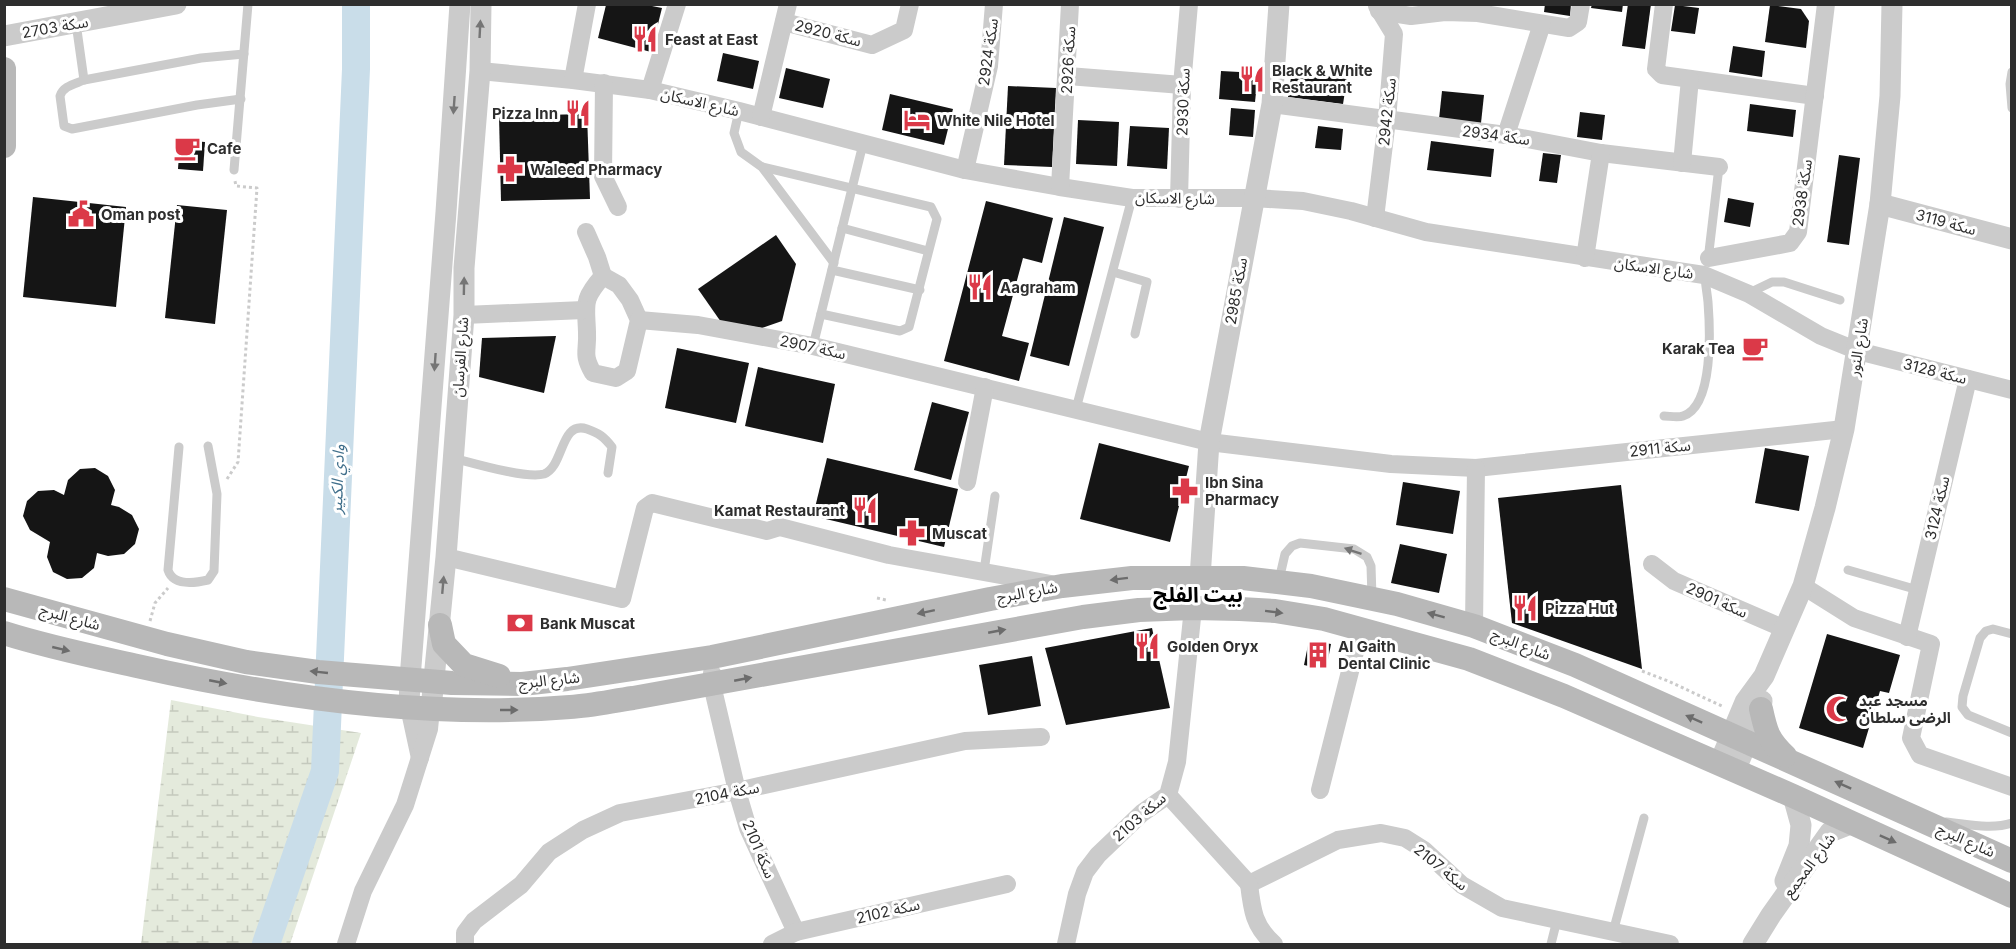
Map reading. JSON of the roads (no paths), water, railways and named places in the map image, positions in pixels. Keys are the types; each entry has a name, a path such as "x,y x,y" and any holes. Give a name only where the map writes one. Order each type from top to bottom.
{"main road":[{"path":"4,69 4,146"},
{"name":"شارع البرج","path":"4,598 167,644 246,662 318,672 452,684 522,684 712,657 1062,586 1132,578 1243,578 1311,586 1372,599 1474,626 1575,665 2012,861"},
{"path":"4,591 28,606"},
{"name":"شارع البرج","path":"4,633 34,643 246,688 420,708 524,710 571,707 712,685 1049,622 1139,610 1275,611 1361,628 1469,659 1564,696 1727,767 2012,896"},
{"path":"440,625 444,644 464,665 522,684"},
{"path":"1761,709 1769,739 1792,762"}],"street":[{"name":"سكة 2703","path":"4,36 76,23 97,12 176,4"},
{"name":"شارع الفرسان","path":"420,708 410,679 460,4"},
{"name":"شارع الفرسان","path":"420,708 434,682 446,557 464,315 464,268 480,71 481,4"},
{"path":"573,80 587,4"},
{"path":"650,90 677,4"},
{"name":"سكة 2920","path":"761,117 786,13 872,45 904,30 910,4"},
{"name":"سكة 2924","path":"965,170 989,66 994,4"},
{"name":"سكة 2926","path":"1060,187 1068,76 1070,4"},
{"name":"سكة 2930","path":"1179,199 1182,85 1189,4"},
{"name":"سكة 2985","path":"1200,578 1209,442 1272,104 1278,4"},
{"name":"سكة 2942","path":"1378,8 1412,16 1445,12 1478,13 1569,28 1578,22 1581,4"},
{"path":"1664,4 1656,69 1662,75 1815,96"},
{"name":"سكة 2938","path":"1706,266 1790,243 1798,232 1826,4"},
{"name":"شارع النور","path":"1739,739 1745,702 1764,676 1803,586 1826,508 1844,429 1880,204 1890,96 1892,4"},
{"name":"سكة 2942","path":"1375,218 1387,120 1394,34 1378,8"},
{"path":"1506,135 1542,24"},
{"name":"شارع الاسكان","path":"480,71 604,83 650,90 965,170 1060,187 1132,198 1253,198 1303,201 1426,232 1586,258 1706,266 1821,336 1858,351"},
{"path":"1068,76 1182,85"},
{"path":"1683,163 1690,79"},
{"path":"604,83 603,176 618,207"},
{"name":"سكة 2934","path":"1272,104 1506,135 1602,153 1719,167"},
{"path":"1586,258 1602,153"},
{"name":"سكة 3119","path":"1880,204 2012,239"},
{"path":"586,232 603,276 619,285 630,300 639,320 627,371 616,378 593,373 585,359 587,333 584,310 590,290 603,276"},
{"path":"464,315 584,310"},
{"name":"سكة 2907","path":"639,320 698,325 813,346 1209,442"},
{"name":"سكة 3128","path":"1858,351 2012,390"},
{"name":"سكة 3124","path":"1907,637 1968,379"},
{"path":"967,482 985,387"},
{"name":"سكة 2911","path":"1209,442 1391,464 1476,468 1844,429"},
{"path":"1474,626 1476,468"},
{"path":"446,557 622,599 645,508 652,503 767,531 780,527 889,555 1062,586"},
{"name":"سكة 2901","path":"1652,564 1674,581 1785,629"},
{"path":"1803,586 1854,618 1931,644 1911,738 1920,755 2012,787"},
{"name":"سكة 2103","path":"1066,945 1077,894 1085,872 1098,855 1142,813 1168,795 1177,762 1193,609"},
{"path":"1320,790 1361,628"},
{"name":"سكة 2101","path":"712,657 712,685 748,828 796,932"},
{"name":"شارع النور","path":"1727,767 1739,739 1761,709 1764,676"},
{"path":"346,945 363,891 405,805 420,759 420,708"},
{"name":"سكة 2104","path":"465,945 465,933 474,921 521,885 549,852 584,830 621,813 737,791 965,741 1041,737"},
{"path":"1168,795 1249,884 1256,922 1274,945"},
{"name":"شارع المجمع","path":"1771,915 1799,846 1801,825 1793,796"},
{"name":"شارع المجمع","path":"1753,945 1771,915 1830,832 1853,824"},
{"name":"سكة 2107","path":"1249,884 1338,840 1381,833 1405,838 1424,850 1462,885 1502,908 1670,945"},
{"name":"سكة 2102","path":"772,945 796,932 1007,884"}],"lane":[{"path":"234,170 248,4"},
{"path":"76,23 84,80"},
{"path":"241,99 69,129 64,126 60,96 67,87 84,80 201,58 244,54"},
{"path":"2012,72 2010,84 2012,108"},
{"path":"739,111 734,134 741,152 762,166 931,207 937,219 909,327 900,332 821,314"},
{"path":"813,346 863,144"},
{"path":"762,166 833,266 920,290"},
{"path":"1664,416 1683,417 1695,408 1706,386 1708,322 1706,266 1719,167"},
{"path":"1076,409 1132,198"},
{"path":"842,228 928,250"},
{"path":"1113,272 1147,282 1135,334"},
{"path":"1749,294 1772,282 1784,282 1840,300"},
{"path":"453,459 524,474 544,474 555,466 565,440 572,430 582,427 602,435 612,447 608,473"},
{"path":"179,447 168,570 170,576 176,580 196,582 208,580 214,571 217,494 208,446"},
{"path":"984,571 995,496"},
{"path":"1278,582 1285,554 1292,546 1300,543 1354,549 1367,557 1371,566 1372,599"},
{"path":"1848,570 1918,590"},
{"path":"2012,634 1993,629 1986,630 1980,638 1963,696 1962,707 1968,716 2012,733"},
{"path":"1613,932 1644,818"},
{"path":"1922,820 1989,827 2012,823"},
{"path":"1551,945 1557,920"}],"waterway":[{"name":"وادي الكبير","path":"266,944 325,771 356,69 356,4"}],"place":[{"name":"Feast at East","path":"645,39"},
{"name":"Black & White Restaurant","path":"1252,79"},
{"name":"Pizza Inn","path":"578,113"},
{"name":"White Nile Hotel","path":"917,120"},
{"name":"Cafe","path":"187,148"},
{"name":"Waleed Pharmacy","path":"510,169"},
{"name":"Oman post","path":"81,214"},
{"name":"Aagraham","path":"980,287"},
{"name":"Karak Tea","path":"1755,348"},
{"name":"Ibn Sina Pharmacy","path":"1185,491"},
{"name":"Kamat Restaurant","path":"865,510"},
{"name":"Muscat","path":"912,533"},
{"name":"Pizza Hut","path":"1525,608"},
{"name":"Bank Muscat","path":"520,623"},
{"name":"Golden Oryx","path":"1147,646"},
{"name":"Al Gaith Dental Clinic","path":"1318,655"},
{"name":"مسجد عبد الرضى سلطان","path":"1839,709"}],"district":[{"name":"بيت الفلج","path":"1198,594"}]}
